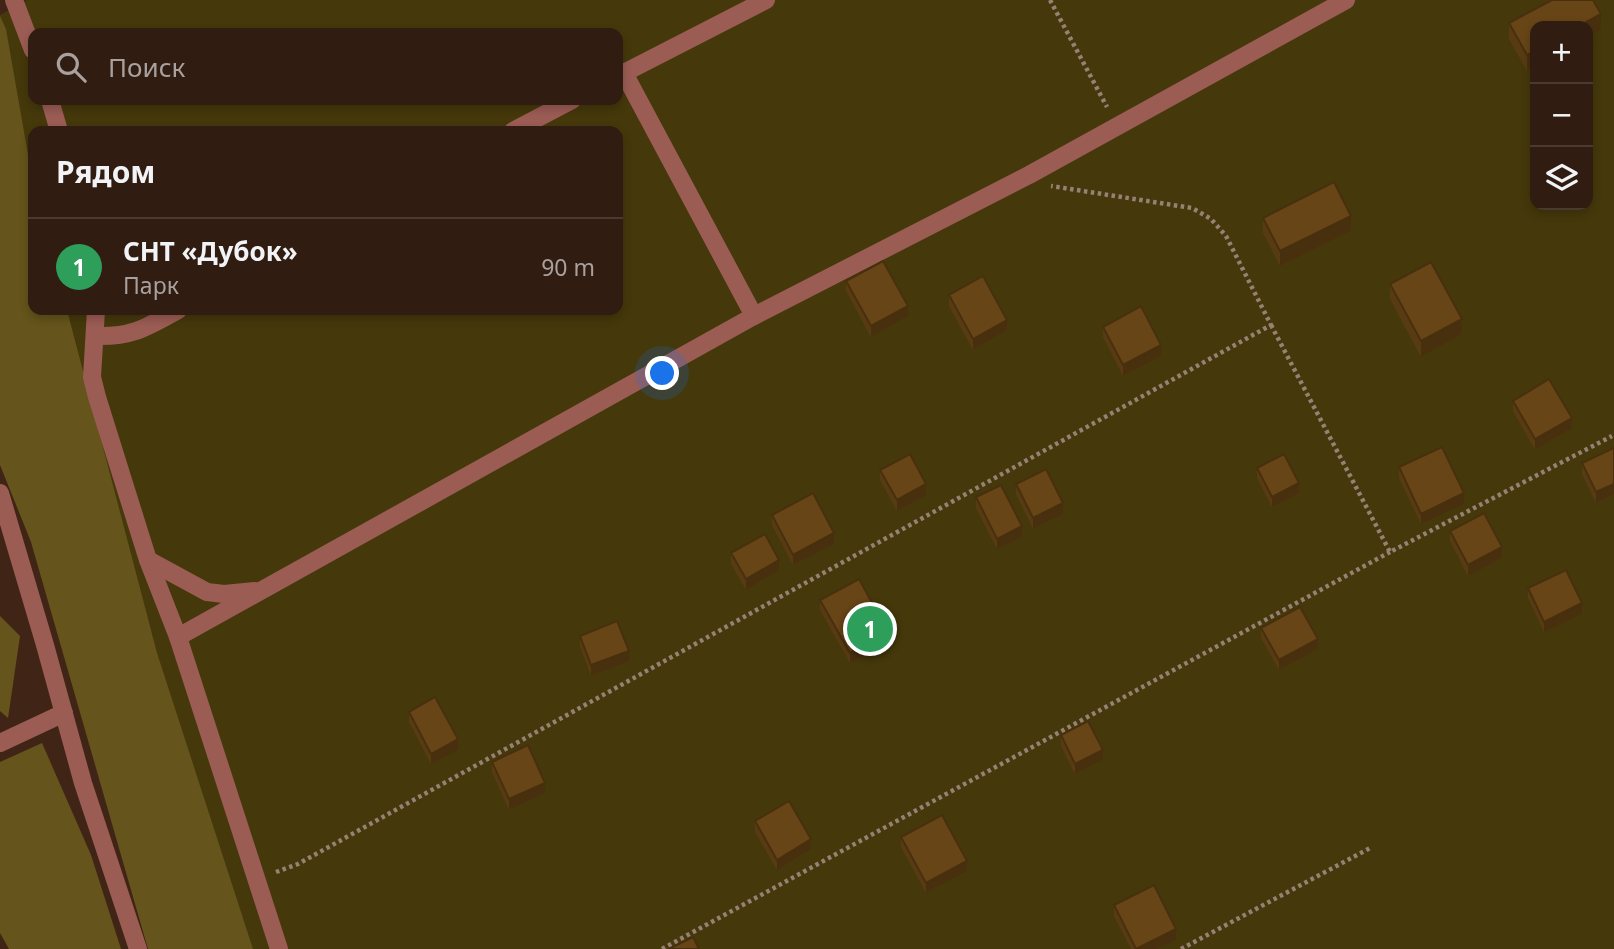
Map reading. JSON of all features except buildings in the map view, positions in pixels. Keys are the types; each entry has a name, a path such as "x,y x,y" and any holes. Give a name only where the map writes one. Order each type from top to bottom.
{"street":[{"path":"14,0 28,37"},
{"path":"623,74 766,0"},
{"path":"178,637 754,316 1029,175 1346,0"},
{"path":"623,79 754,316"},
{"path":"51,105 58,126"},
{"path":"523,126 562,105"},
{"path":"96,315 92,376 97,397 148,560 178,637 279,949"},
{"path":"96,336 126,336 169,315"},
{"path":"0,493 83,783 138,949"},
{"path":"148,560 207,592 224,594 260,591"},
{"path":"0,743 64,713"}],"path":[{"path":"1050,0 1117,126"},
{"path":"1029,175 1056,188 1192,208 1211,219 1226,236 1390,552"},
{"path":"256,874 275,872 298,864 1271,325"},
{"path":"662,949 1390,552 1612,436"},
{"path":"1181,949 1372,847"}],"shaded area":[{"path":"27,0 1614,0 1614,949 222,949 30,315 623,315 623,126 28,126 28,308 0,216 0,15"},
{"path":"0,16 6,29 28,154 28,315 68,315 157,653 253,949 148,949 31,542 0,465"},
{"path":"0,616 20,636 8,718 0,711"},
{"path":"42,743 91,855 121,949 9,949 0,933 0,762"}],"place":[{"name":"СНТ «Дубок»","path":"870,629"}]}
